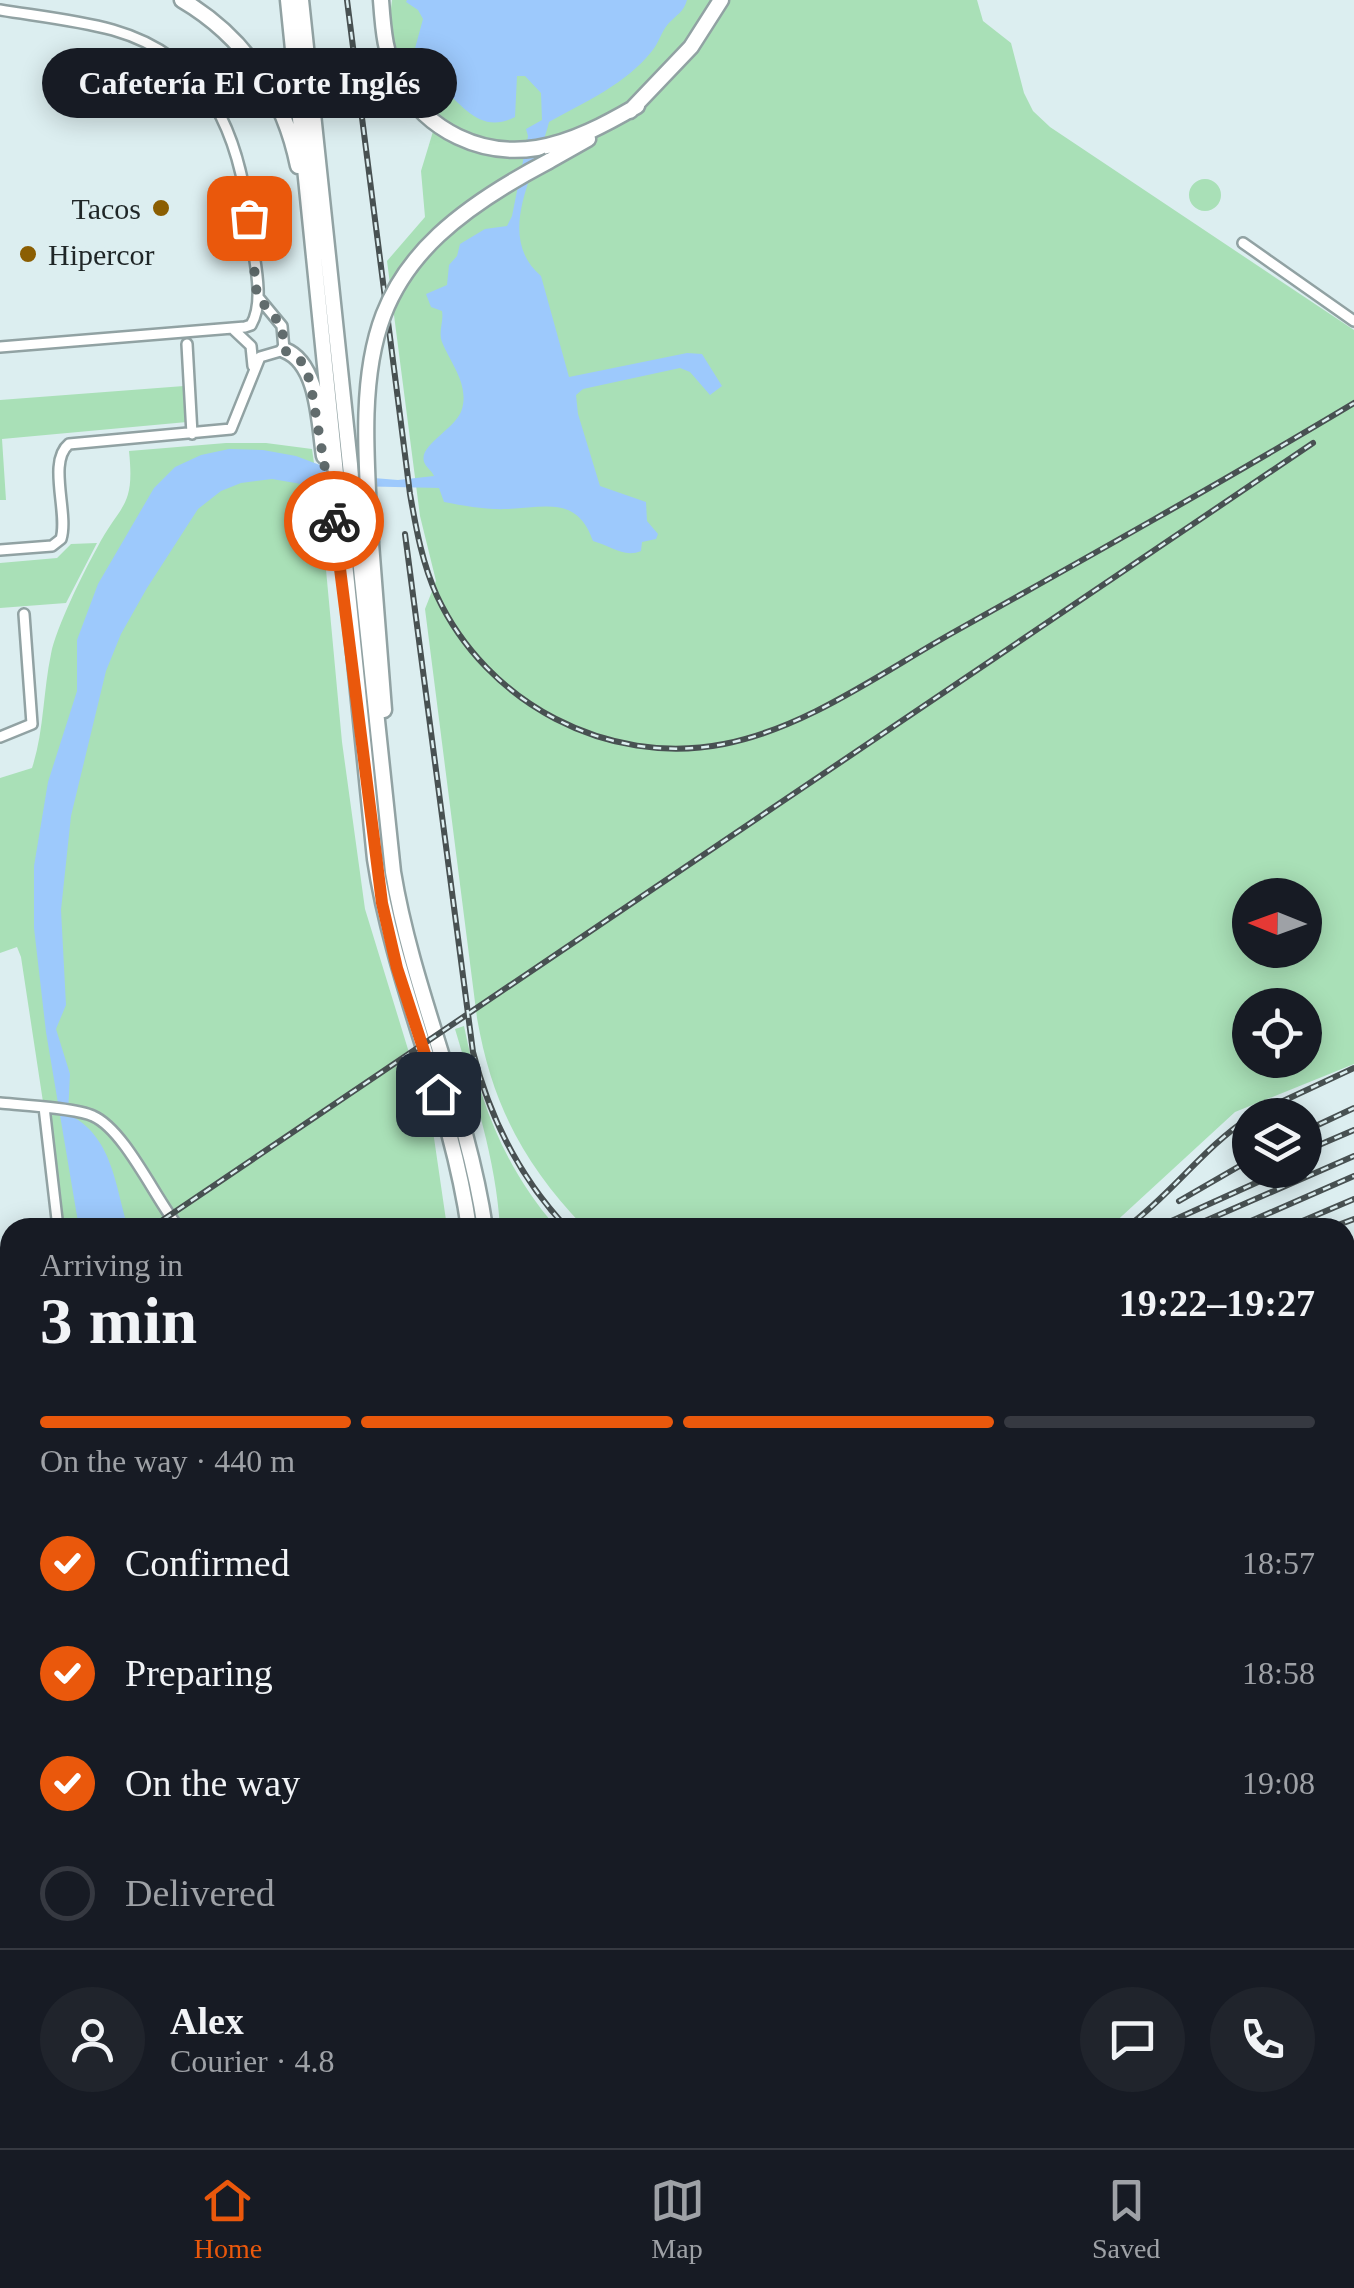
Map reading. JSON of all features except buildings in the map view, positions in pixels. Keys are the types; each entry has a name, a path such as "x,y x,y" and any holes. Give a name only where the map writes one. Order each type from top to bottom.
{"highway":[{"path":"182,0 243,49 282,112 298,172 320,329"},
{"path":"287,0 320,329 329,463 382,903 400,978 450,1136 467,1218"},
{"path":"381,0 389,57 400,84 416,104 453,136 493,148 548,153"},
{"path":"662,80 709,0"},
{"path":"401,915 371,542 366,399 373,346 388,302 416,257 444,227 548,153 605,129 637,106 706,28 722,0"},
{"path":"302,3 389,839 401,915 417,980 464,1128 483,1218"},
{"path":"284,350 298,357 307,374 329,463"}],"street":[{"path":"0,10 114,30 154,47 190,76 224,120 239,154 246,184 257,296 254,322 233,329 0,347"},
{"path":"1244,243 1354,321"},
{"path":"0,550 49,546 61,539 59,462 61,451 68,444 233,428 253,369 264,354 284,350 282,326 257,296"},
{"path":"233,329 251,346 253,369"},
{"path":"186,344 192,434"},
{"path":"0,737 32,724 24,614"},
{"path":"0,1103 92,1115 109,1128 172,1218"},
{"path":"48,1109 57,1218"}],"green space":[{"path":"392,0 977,0 983,21 1011,43 1024,93 1033,111 1050,127 1354,330 1354,1064 1322,1077 1322,988 1232,988 1232,1078 1319,1078 1270,1098 1232,1098 1232,1115 1120,1218 576,1218 544,1180 514,1132 492,1078 477,1018 425,609 436,581 420,516 387,261 425,217 421,171 438,115 418,90 396,48"},
{"path":"1205,179 1216,184 1221,195 1216,206 1205,211 1194,206 1189,195 1194,184"},
{"path":"184,386 187,422 2,439 6,500 0,500 0,400"},
{"path":"226,443 312,449 342,742 365,909 433,1131 446,1218 61,1218 21,957 17,947 0,953 0,778 32,768 54,643 85,571 128,495 129,451"},
{"path":"97,543 66,603 0,608 0,563 57,558 71,544"},
{"path":"464,1026 486,1107 508,1158 549,1218 499,1218 489,1152 455,1029"}],"water":[{"path":"687,0 642,63 604,91 549,122 523,201 520,241 527,260 541,276 569,377 687,353 702,354 722,386 710,395 690,372 680,368 583,389 576,395 600,486 646,502 647,521 658,534 656,539 642,542 641,551 635,553 593,541 586,526 569,510 460,505 444,502 439,488 307,485 272,479 241,483 221,491 198,509 121,634 106,671 71,816 61,910 66,1005 56,1029 70,1074 68,1114 95,1135 103,1149 126,1218 77,1218 46,1032 34,928 34,866 48,782 77,691 77,640 98,584 154,488 175,467 201,455 229,449 263,450 296,456 349,476 398,480 434,476 425,464 426,451 459,416 464,400 461,383 441,338 442,311 431,307 426,294 447,285 449,265 460,244 485,229 507,226 528,136 526,129 542,120 541,93 525,76 517,76 515,117 503,121 483,121 442,87 437,90 411,63 423,19 406,2"}],"railway":[{"path":"347,0 410,494 427,571 459,634 486,668 555,719 637,746 680,749 724,744 784,726 842,697 1354,403"},
{"path":"166,1218 1313,443"},
{"path":"405,534 473,1052 488,1101 509,1146 558,1218"},
{"path":"1290,1098 1354,1068"},
{"path":"1322,1123 1354,1108"},
{"path":"1138,1218 1232,1130"},
{"path":"1322,1144 1354,1130"},
{"path":"1212,1218 1354,1156"},
{"path":"1179,1201 1232,1170"},
{"path":"1258,1218 1354,1176"},
{"path":"1178,1218 1245,1188"},
{"path":"1309,1218 1354,1199"}],"way so far":[{"path":"249,218 257,296 282,326 284,350 295,354 307,374 334,521"}],"place":[{"name":"Tacos","path":"161,208"},
{"name":"Cafetería El Corte Inglés","path":"249,218"},
{"name":"Hipercor","path":"28,254"}],"route":[{"path":"334,521 382,903 397,968 438,1094"}]}
